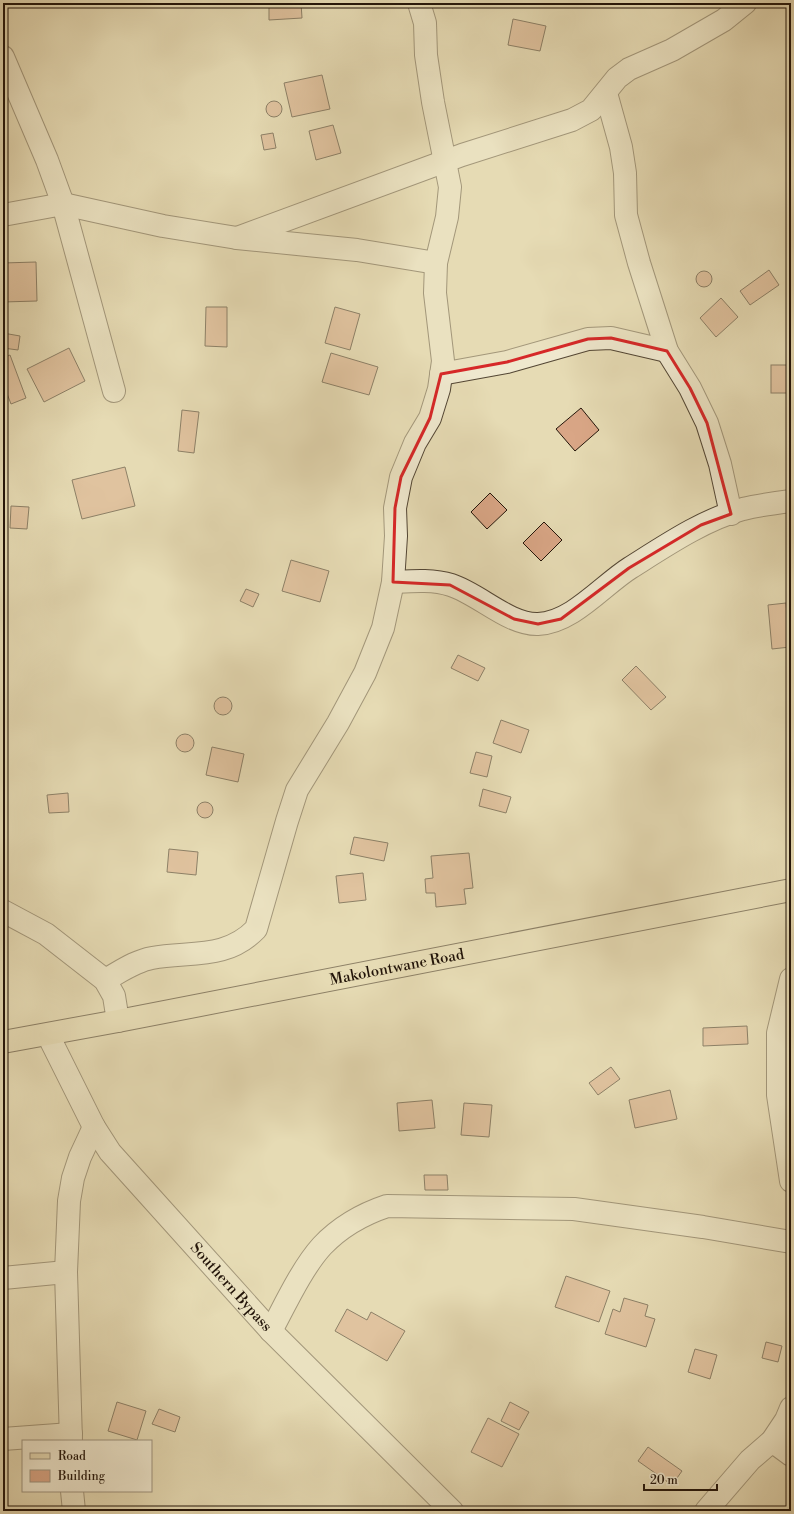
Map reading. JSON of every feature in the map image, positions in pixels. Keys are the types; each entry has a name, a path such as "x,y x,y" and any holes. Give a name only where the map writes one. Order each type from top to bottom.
{"main road":[{"name":"Makolontwane Road","path":"3,1042 48,1035 791,890"}],"street":[{"path":"105,980 134,963 151,958 213,952 229,947 245,940 256,929 297,790 338,723 365,673 383,628 393,582 396,536 395,508 400,477 415,444 430,418 439,389 443,361 435,293 436,264 447,216 450,187 433,102 426,55 425,23 419,3"},
{"path":"237,238 445,161 572,120 590,110 606,93 617,78 629,69 672,50 724,20 745,3"},
{"path":"3,58 47,160 63,204 114,391"},
{"path":"606,93 621,147 625,172 626,215 629,229 667,351 690,388 707,423 720,464 731,514"},
{"path":"3,215 63,204 164,226 237,238 357,250 436,264"},
{"path":"441,374 507,362 588,339 611,338 667,351"},
{"path":"393,582 416,581 450,584 482,600 514,619 538,624 561,619 629,568 701,525 743,509 791,500"},
{"path":"3,911 46,934 105,980 114,996 118,1021"},
{"path":"791,979 787,1005 778,1033 778,1095 791,1181"},
{"name":"Southern Bypass","path":"48,1035 94,1127 110,1152 271,1331 452,1511"},
{"path":"3,1439 71,1437 66,1272 69,1201 73,1178 80,1157 94,1127"},
{"path":"271,1331 301,1277 322,1246 344,1227 367,1213 387,1206 574,1209 703,1227 791,1242"},
{"path":"3,1278 66,1272"},
{"path":"706,1511 750,1460 772,1441 786,1420 791,1408"},
{"path":"772,1441 791,1455"},
{"path":"72,1492 74,1511"}],"highlighted area":[{"path":"611,338 667,351 690,388 707,423 731,514 701,525 629,568 561,619 538,624 514,619 450,585 393,582 395,508 401,477 430,418 441,374 507,362 588,339"}],"building":[{"path":"272,3 301,3 302,18 269,20 269,7 273,6"},
{"path":"513,19 546,26 540,51 508,45"},
{"path":"322,75 330,109 292,117 284,83"},
{"path":"274,101 281,106 282,109 277,116 274,117 267,112 266,109 271,102"},
{"path":"333,125 341,153 316,160 309,131"},
{"path":"273,133 276,148 264,150 261,135"},
{"path":"36,262 37,301 3,302 3,263"},
{"path":"769,270 779,285 750,305 740,291"},
{"path":"704,271 710,273 712,279 710,285 704,287 698,285 696,279 698,273"},
{"path":"721,298 738,317 716,337 700,318"},
{"path":"206,307 227,307 227,347 205,346"},
{"path":"335,307 360,314 350,350 325,343"},
{"path":"3,310 7,310 3,333"},
{"path":"3,333 20,336 18,350 3,348"},
{"path":"69,348 85,381 44,402 27,369"},
{"path":"331,353 378,367 369,395 322,382"},
{"path":"10,355 26,398 11,404 3,383 3,358"},
{"path":"771,365 791,365 791,393 771,393"},
{"path":"581,408 599,430 575,451 556,429"},
{"path":"182,410 199,412 194,453 178,451"},
{"path":"125,467 135,506 82,519 72,480"},
{"path":"490,493 507,510 487,529 471,512"},
{"path":"11,506 29,507 27,529 10,528"},
{"path":"544,522 562,540 541,561 523,543"},
{"path":"291,560 329,571 320,602 282,591"},
{"path":"246,589 259,594 253,607 240,601"},
{"path":"786,603 790,647 772,649 768,605"},
{"path":"458,655 485,668 478,681 451,668"},
{"path":"636,666 666,697 651,710 622,680"},
{"path":"219,697 227,697 232,702 230,713 227,715 219,715 214,710 214,702"},
{"path":"501,720 529,730 521,753 493,743"},
{"path":"185,734 191,737 194,743 191,749 185,752 179,749 176,743 179,737"},
{"path":"212,747 244,754 238,782 206,775"},
{"path":"476,752 492,756 487,777 470,773"},
{"path":"483,789 511,797 506,813 479,806"},
{"path":"68,793 69,812 49,813 47,795"},
{"path":"205,802 211,804 213,810 211,816 205,818 199,816 197,810 199,804"},
{"path":"354,837 388,843 384,861 350,854"},
{"path":"169,849 198,852 196,875 167,872"},
{"path":"469,853 473,888 464,889 466,904 436,907 435,893 426,893 425,879 433,878 431,856"},
{"path":"363,873 366,900 339,903 336,876"},
{"path":"747,1026 748,1044 703,1046 703,1028"},
{"path":"611,1067 620,1079 598,1095 589,1083"},
{"path":"670,1090 677,1119 635,1128 629,1100"},
{"path":"432,1100 435,1128 399,1131 397,1103"},
{"path":"464,1103 492,1105 489,1137 461,1135"},
{"path":"424,1175 447,1175 448,1190 425,1190"},
{"path":"566,1276 610,1291 599,1322 555,1307"},
{"path":"624,1298 648,1305 645,1316 655,1319 646,1347 605,1334 613,1309 620,1312"},
{"path":"347,1309 367,1320 371,1312 405,1331 387,1361 335,1331"},
{"path":"766,1342 782,1346 778,1362 762,1358"},
{"path":"695,1349 717,1355 710,1379 688,1372"},
{"path":"117,1402 146,1411 137,1440 108,1431"},
{"path":"510,1402 529,1412 519,1430 501,1421"},
{"path":"159,1409 180,1417 175,1432 152,1424"},
{"path":"488,1418 519,1434 502,1467 471,1452"},
{"path":"648,1447 682,1471 672,1485 638,1461"}]}
